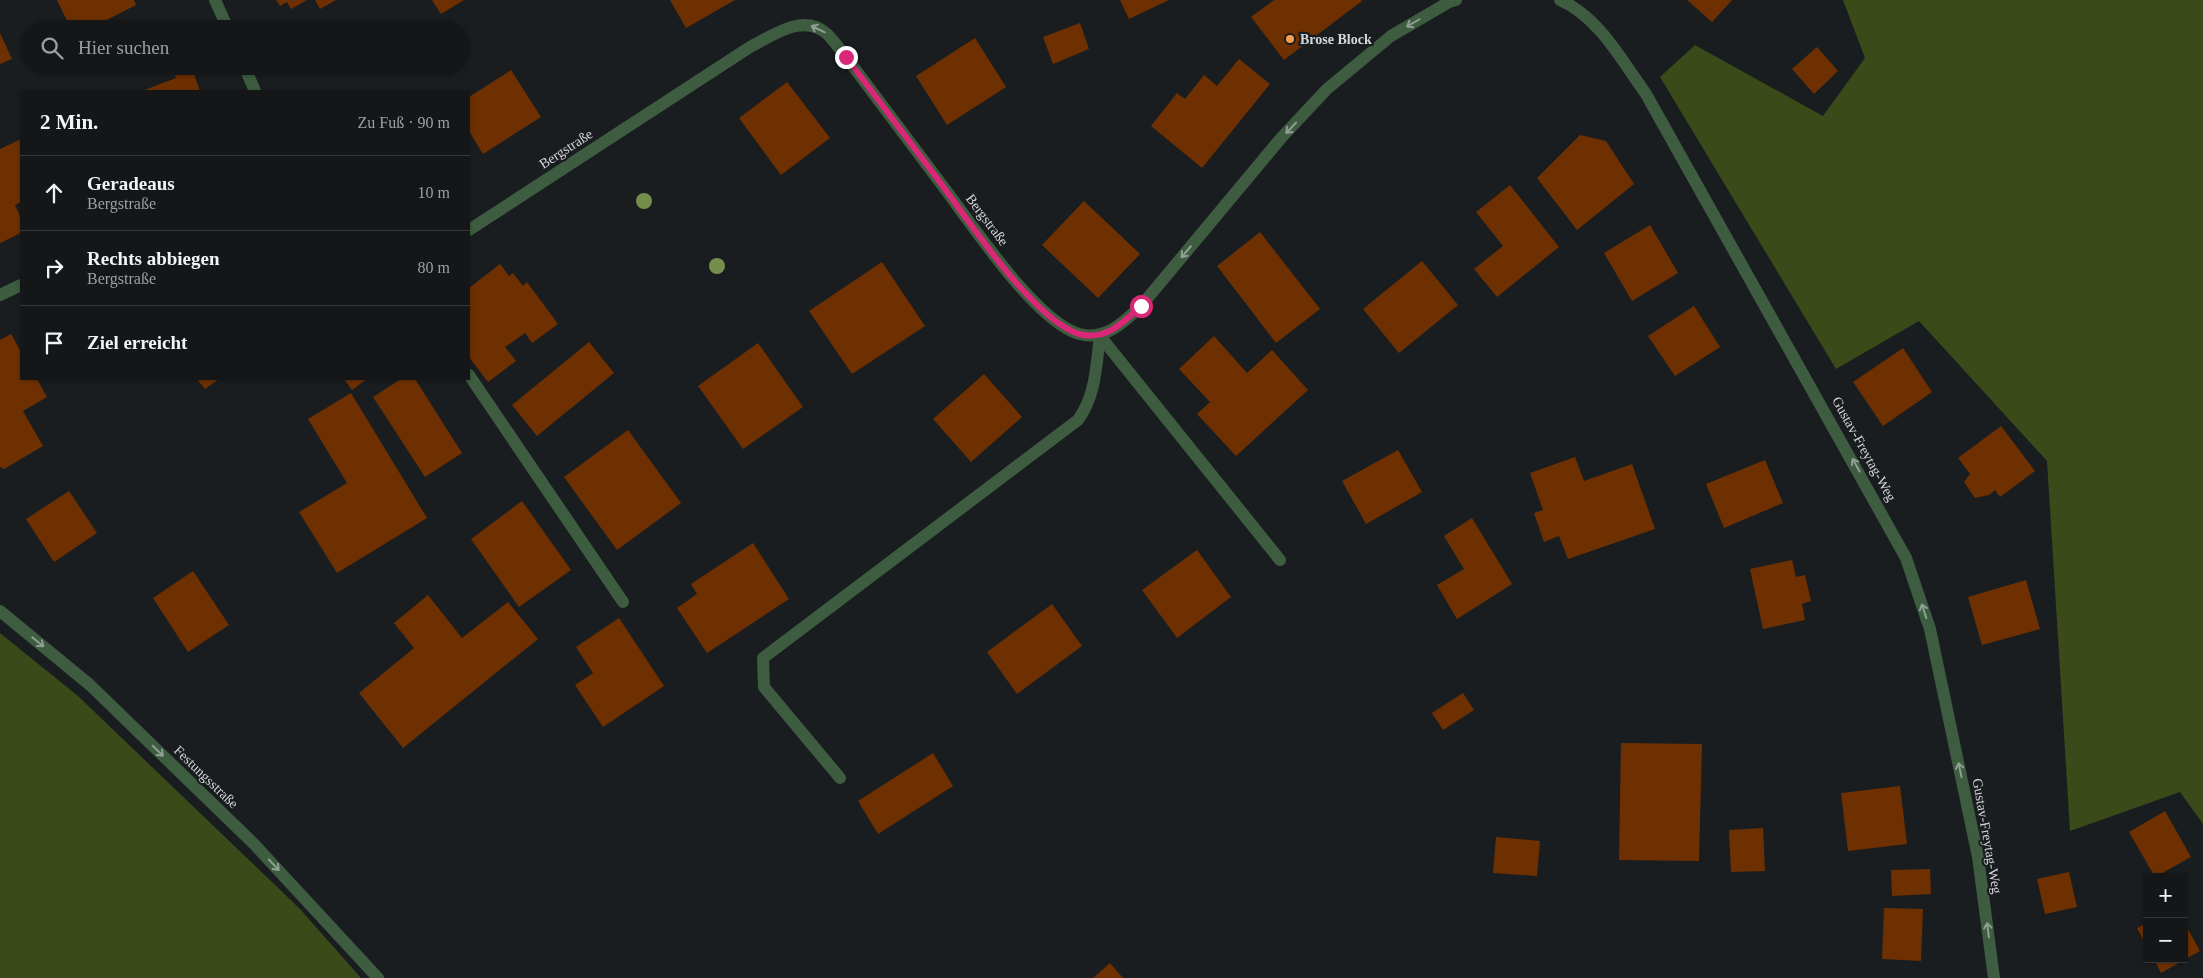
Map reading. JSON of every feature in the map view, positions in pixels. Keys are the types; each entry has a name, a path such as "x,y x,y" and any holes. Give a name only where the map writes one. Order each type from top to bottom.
{"street":[{"path":"215,0 224,20"},
{"path":"1100,336 1119,327 1141,306 1282,137 1327,89 1391,36 1449,2 1456,0"},
{"name":"Gustav-Freytag-Weg","path":"1560,0 1570,4 1596,25 1646,94 1906,558 1930,629 1978,857 1994,978"},
{"name":"Bergstraße","path":"470,229 750,47 790,27 808,25 817,27 826,33 846,57 1014,281 1060,325 1080,334 1100,336"},
{"path":"248,75 255,90"},
{"path":"0,295 20,285"},
{"path":"1100,336 1280,560"},
{"path":"840,778 764,687 763,658 1078,420 1088,407 1093,388 1100,336"},
{"path":"470,376 623,602"},
{"name":"Festungsstraße","path":"0,611 90,685 112,706 254,844 378,978"}],"green space":[{"path":"1843,0 2203,0 2203,824 2180,792 2070,831 2047,461 1919,321 1836,369 1660,77 1695,45 1823,116 1865,58"},
{"path":"0,633 78,696 300,909 361,978 0,978"}],"building":[{"path":"57,0 134,0 136,5 107,20 67,20"},
{"path":"276,0 307,0 291,9 287,2 280,6"},
{"path":"315,0 336,0 320,9"},
{"path":"432,0 464,0 441,14"},
{"path":"670,0 735,0 686,28"},
{"path":"1120,0 1169,0 1129,19"},
{"name":"Brose Block","path":"1274,0 1362,1 1284,60 1251,17"},
{"path":"1687,0 1732,0 1712,22"},
{"path":"1080,23 1089,49 1053,64 1043,37"},
{"path":"0,33 12,59 0,64"},
{"path":"975,38 1006,87 947,125 916,76"},
{"path":"1817,47 1838,71 1814,94 1792,69"},
{"path":"1239,59 1270,84 1202,168 1151,126 1177,93 1185,99 1204,75 1217,86"},
{"path":"511,70 541,117 483,154 470,133 470,96"},
{"path":"175,75 194,75 200,90 145,90 176,78"},
{"path":"787,82 830,138 781,175 739,118"},
{"path":"1580,135 1606,141 1634,184 1577,230 1537,178"},
{"path":"20,139 20,202 15,205 20,216 20,233 0,243 0,149"},
{"path":"1510,185 1559,247 1497,297 1474,269 1503,246 1476,212"},
{"path":"1084,201 1140,254 1098,298 1042,245"},
{"path":"1650,225 1678,273 1632,301 1604,253"},
{"path":"1260,232 1320,309 1276,343 1217,266"},
{"path":"1422,261 1458,305 1399,353 1363,309"},
{"path":"882,262 925,326 852,374 809,311"},
{"path":"500,264 509,276 513,273 523,286 527,282 558,324 532,343 525,333 505,347 516,361 488,382 470,358 470,287"},
{"path":"1694,306 1720,347 1675,376 1648,336"},
{"path":"11,334 20,350 20,380 38,380 47,397 23,411 43,446 4,469 0,467 0,340"},
{"path":"1214,336 1247,373 1272,350 1308,390 1236,456 1197,414 1210,402 1179,369"},
{"path":"589,342 614,373 537,436 512,405"},
{"path":"758,343 803,407 743,449 698,386"},
{"path":"1903,348 1932,392 1883,426 1853,382"},
{"path":"984,374 1022,417 971,462 933,419"},
{"path":"198,380 218,380 205,389"},
{"path":"345,380 366,380 352,390"},
{"path":"399,380 416,380 462,453 425,477 373,397"},
{"path":"351,393 427,518 337,573 299,512 347,483 308,419"},
{"path":"2001,426 2035,471 2000,497 1995,490 1989,495 1975,498 1964,482 1970,474 1958,458"},
{"path":"628,430 681,503 617,550 564,477"},
{"path":"1398,450 1422,492 1366,524 1342,481"},
{"path":"1575,457 1584,481 1632,464 1655,529 1568,559 1559,536 1544,542 1534,513 1543,510 1530,473"},
{"path":"1765,460 1783,503 1724,528 1706,484"},
{"path":"69,491 97,533 54,562 26,519"},
{"path":"522,501 571,570 519,607 471,539"},
{"path":"1472,518 1512,584 1457,619 1437,585 1464,569 1444,536"},
{"path":"753,543 789,599 707,653 677,608 697,594 691,584"},
{"path":"1197,550 1231,597 1177,638 1142,590"},
{"path":"1792,560 1796,577 1805,575 1811,601 1802,604 1805,620 1763,629 1750,569"},
{"path":"193,571 229,625 188,652 153,598"},
{"path":"2026,580 2040,629 1982,645 1968,597"},
{"path":"428,595 462,638 508,602 538,639 403,748 359,693 414,648 394,623"},
{"path":"1052,604 1082,646 1017,694 987,652"},
{"path":"619,618 664,686 603,727 575,685 593,673 576,647"},
{"path":"1463,693 1474,710 1443,730 1432,713"},
{"path":"1621,743 1702,744 1699,861 1619,860"},
{"path":"933,753 953,786 878,834 858,801"},
{"path":"1900,786 1907,844 1848,851 1841,793"},
{"path":"2165,811 2191,857 2162,873 2153,873 2129,832"},
{"path":"1763,828 1765,871 1731,872 1729,830"},
{"path":"1496,837 1540,841 1537,876 1493,873"},
{"path":"1930,869 1931,894 1892,896 1891,870"},
{"path":"2069,872 2077,907 2045,914 2037,879"},
{"path":"1884,908 1923,909 1921,961 1882,959"},
{"path":"2143,925 2143,939 2137,928"},
{"path":"2188,929 2200,951 2188,958"},
{"path":"1110,963 1123,978 1093,978"},
{"path":"2156,963 2179,963 2161,973"}],"place":[{"name":"Brose Block","path":"1290,39"}],"route":[{"path":"846,57 1014,281 1060,325 1080,334 1100,336 1119,327 1141,306"}]}
